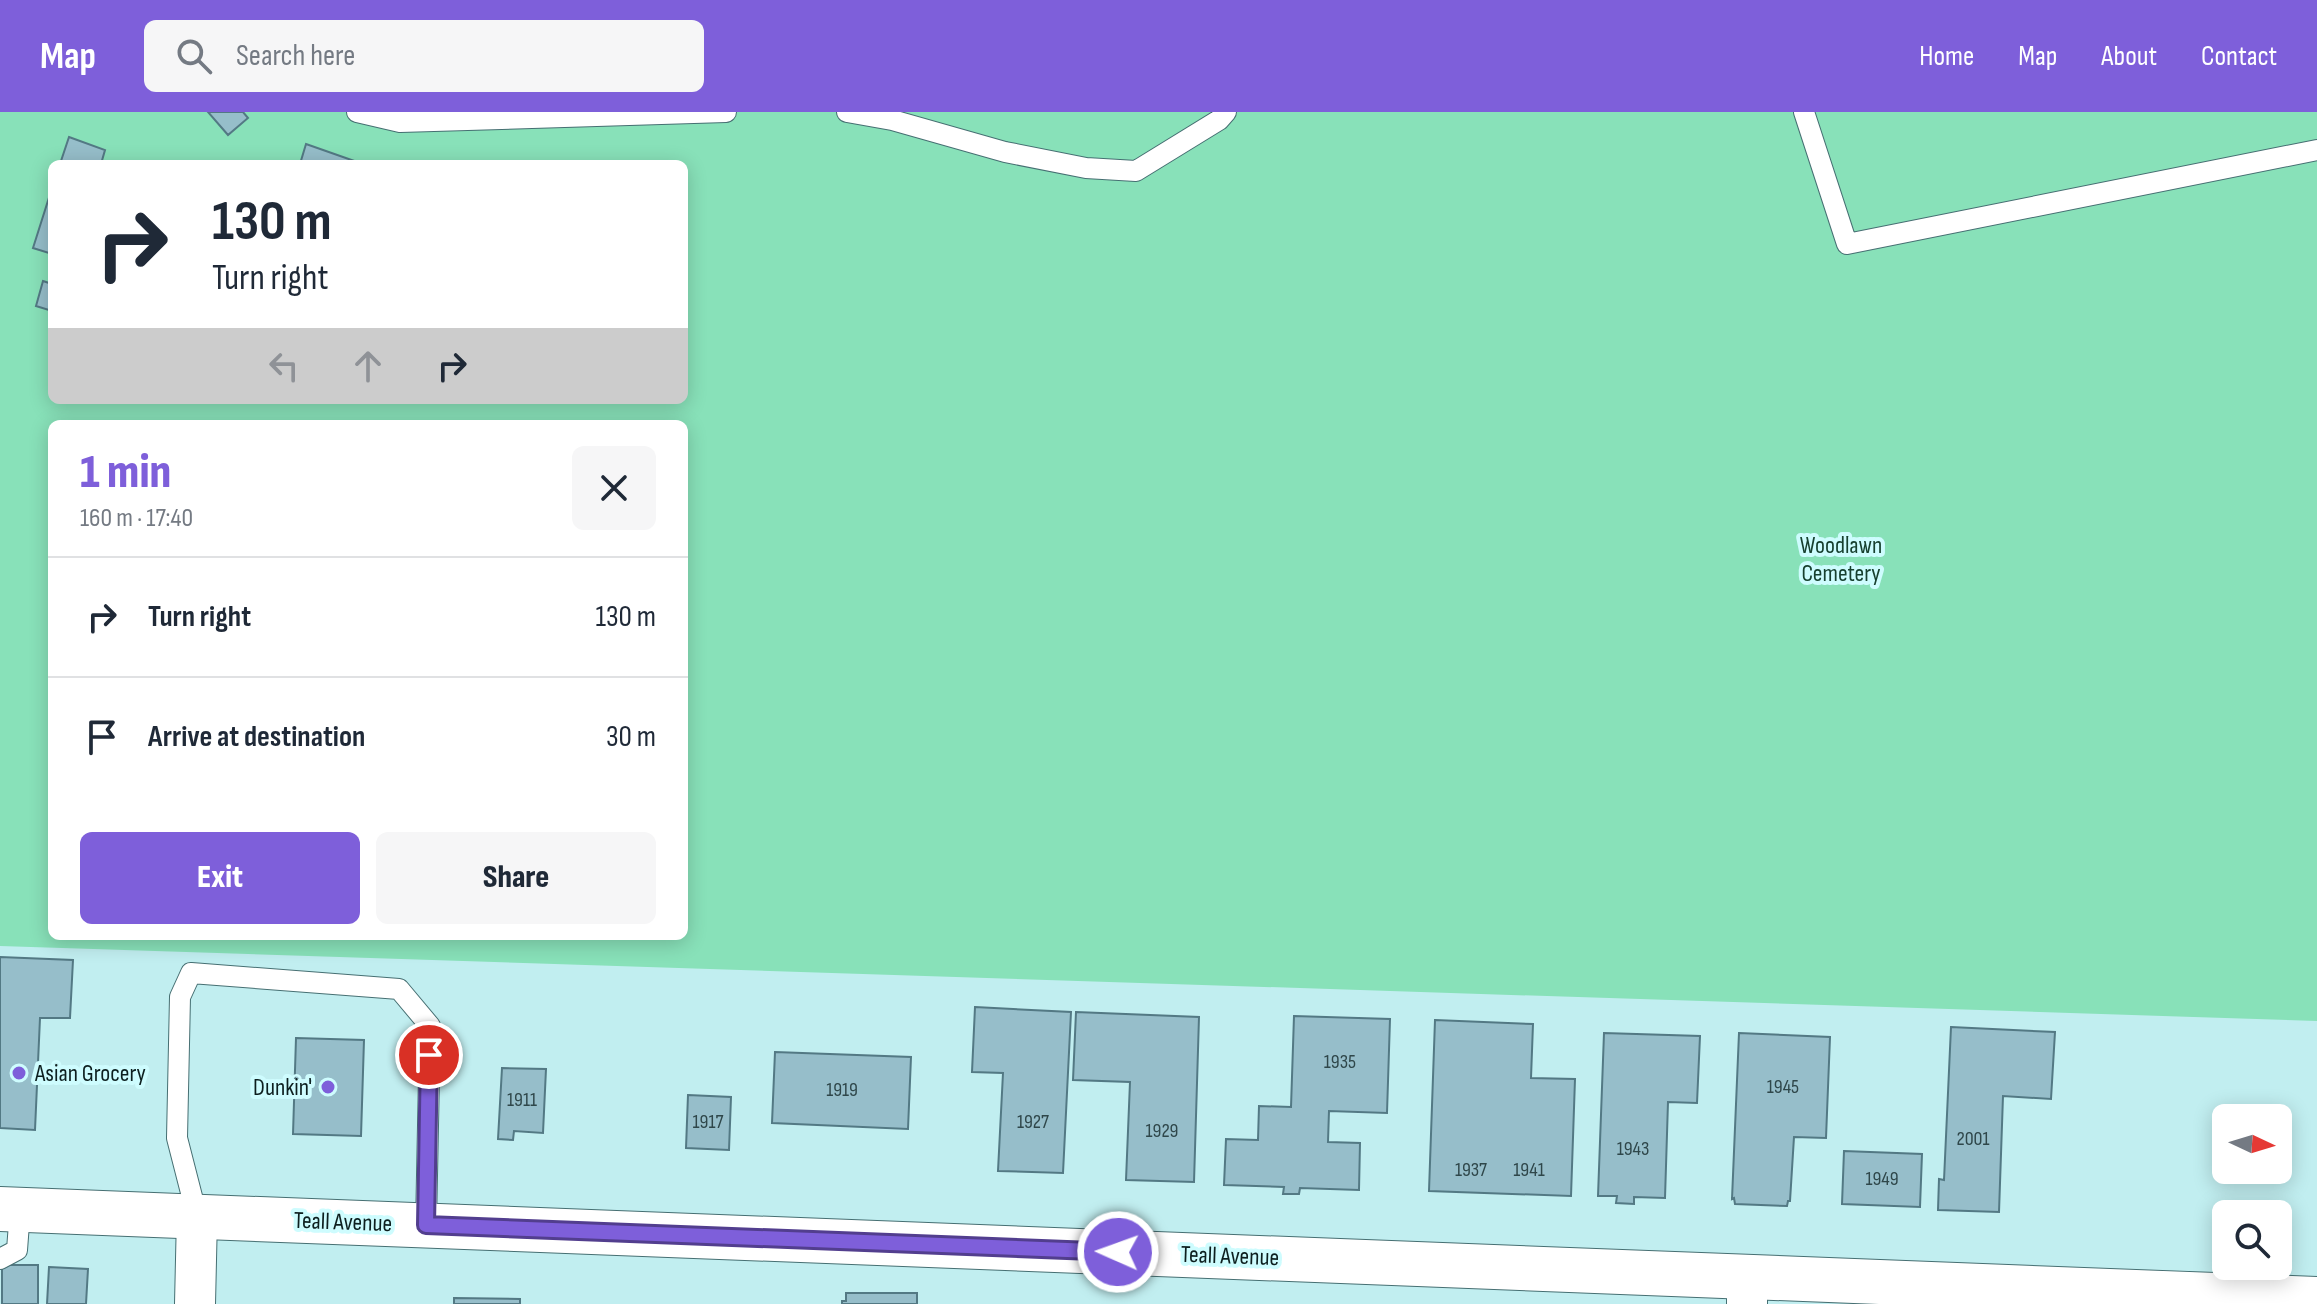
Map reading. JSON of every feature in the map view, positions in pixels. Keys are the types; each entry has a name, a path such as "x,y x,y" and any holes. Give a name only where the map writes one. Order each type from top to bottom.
{"street":[{"name":"Teall Avenue","path":"10,1210 426,1225 1747,1290 2317,1299"},
{"path":"195,1304 197,1216"}],"lane":[{"path":"357,112 400,122 726,112"},
{"path":"847,112 892,120 1005,152 1086,168 1136,171 1219,120 1226,112"},
{"path":"1804,112 1847,244 2317,150"},
{"path":"197,1216 177,1138 180,997 191,973 399,989 430,1026 426,1225"},
{"path":"0,1259 17,1250 10,1210"}],"green space":[{"name":"Woodlawn Cemetery","path":"0,112 2317,112 2317,1021 0,946"}],"building":[{"path":"208,112 243,112 248,118 228,135"},
{"path":"69,137 105,150 102,160 61,160"},
{"path":"306,144 351,160 301,160"},
{"path":"48,201 48,253 33,248"},
{"path":"43,281 48,283 48,310 36,306"},
{"name":"Asian Grocery","path":"0,957 73,960 70,1018 40,1018 35,1130 0,1128"},
{"path":"975,1007 1071,1012 1063,1173 998,1171 1003,1073 972,1072"},
{"path":"1076,1012 1199,1017 1194,1182 1126,1180 1130,1082 1073,1080"},
{"path":"1294,1016 1390,1019 1387,1113 1329,1111 1328,1142 1360,1143 1359,1190 1300,1188 1299,1194 1283,1194 1284,1187 1224,1185 1226,1139 1258,1140 1259,1106 1291,1107"},
{"path":"1435,1020 1533,1024 1531,1078 1575,1079 1571,1196 1429,1191"},
{"path":"1951,1027 2055,1032 2051,1099 2003,1096 1999,1212 1938,1210 1939,1179 1944,1180"},
{"path":"1604,1033 1700,1036 1697,1103 1668,1102 1665,1198 1634,1197 1634,1204 1616,1203 1617,1196 1598,1196"},
{"path":"1739,1033 1830,1037 1826,1138 1794,1137 1790,1201 1787,1206 1735,1204 1732,1199"},
{"name":"Dunkin'","path":"296,1038 364,1040 361,1136 293,1134"},
{"path":"775,1052 911,1057 908,1129 772,1123"},
{"path":"502,1068 546,1069 543,1133 514,1131 513,1140 498,1139"},
{"path":"688,1095 731,1097 729,1150 686,1148"},
{"path":"1844,1151 1922,1154 1920,1207 1842,1204"},
{"path":"2,1265 38,1265 38,1304 2,1304"},
{"path":"49,1267 88,1269 86,1304 47,1304"},
{"path":"846,1293 917,1293 917,1304 842,1304 846,1301"},
{"path":"454,1298 520,1299 520,1304 454,1304"}],"place":[{"name":"Asian Grocery","path":"19,1073"},
{"name":"Dunkin'","path":"328,1087"}],"route":[{"path":"429,1055 426,1225 1118,1252"}]}
